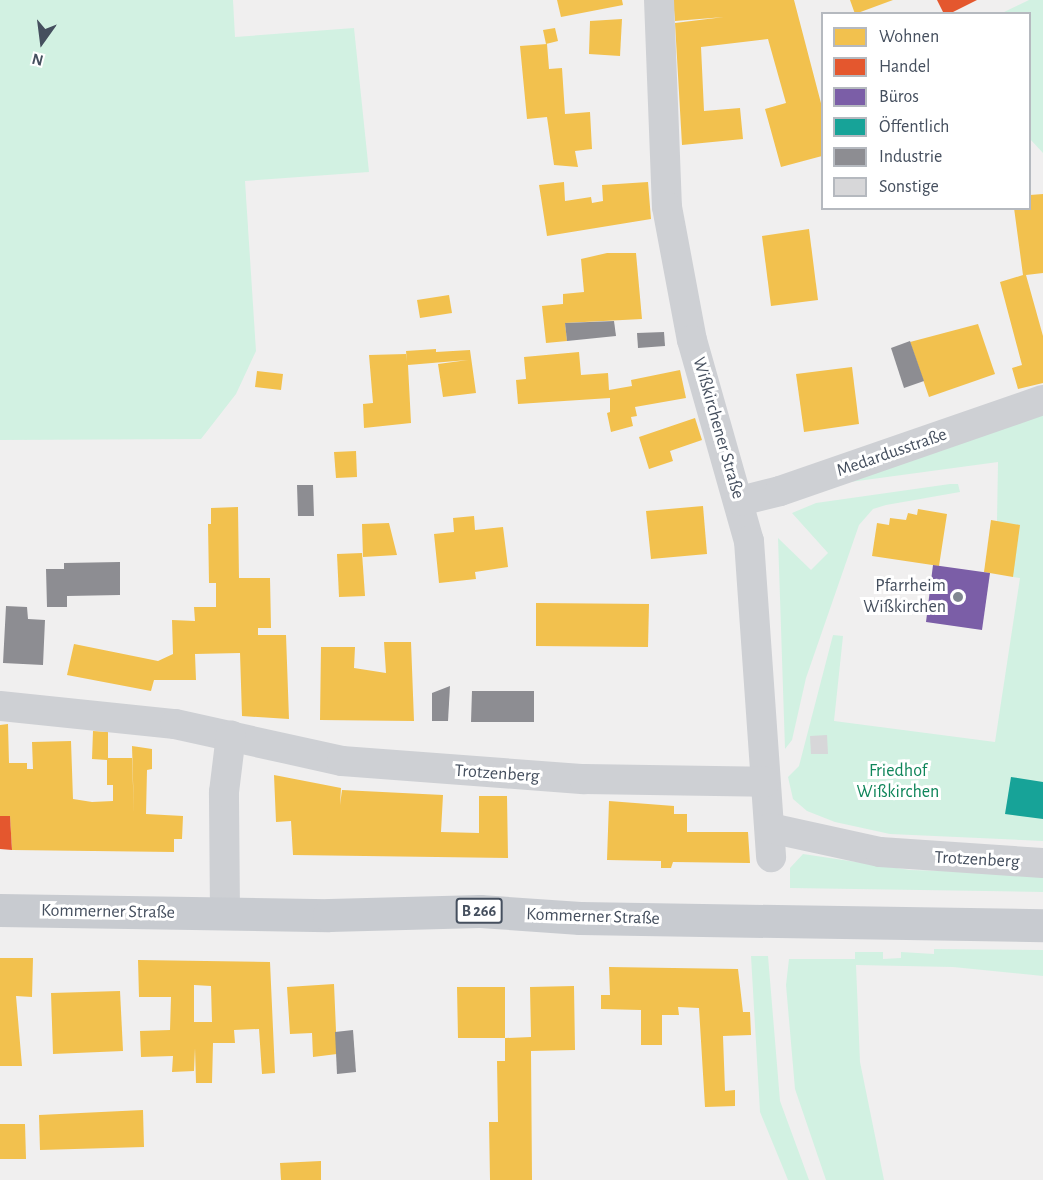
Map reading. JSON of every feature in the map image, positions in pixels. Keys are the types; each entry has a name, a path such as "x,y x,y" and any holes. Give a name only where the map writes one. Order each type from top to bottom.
{"main road":[{"name":"Kommerner Straße","path":"0,910 225,914 480,911 580,918 1043,925"}],"street":[{"name":"Wißkirchener Straße","path":"659,0 663,166 674,254 692,340 740,501 749,541 771,857"},
{"name":"Medardusstraße","path":"740,501 780,491 1043,400"},
{"name":"Trotzenberg","path":"0,706 175,724 342,760 455,771 584,779 765,782"},
{"path":"225,914 224,792 231,735"},
{"name":"Trotzenberg","path":"770,828 879,852 1043,863"}],"green space":[{"path":"0,0 233,0 235,37 354,28 369,172 245,181 256,351 236,394 201,439 0,440"},
{"path":"1029,0 1043,0 1043,153 1031,140 1031,12 1004,12"},
{"name":"Friedhof Wißkirchen","path":"1043,414 1043,841 890,834 835,822 807,811 793,799 788,777 799,766 833,635 843,636 834,721 995,742 1020,578 1013,577 997,521 998,462 850,482"},
{"path":"958,484 960,492 873,509 859,525 806,678 792,740 785,749 778,538 811,570 828,553 792,513 816,503"},
{"path":"803,854 910,870 1043,874 1043,892 790,888 790,868"},
{"path":"934,949 1043,950 1043,976 953,967 856,965 860,1062 884,1180 826,1180 795,1089 786,985 789,959 855,959 855,952 883,952 883,959 901,958 901,952 934,954"},
{"path":"751,956 768,956 780,1101 809,1180 788,1180 760,1112"}],"building: Wohnen":[{"path":"557,0 622,0 623,5 561,17"},
{"path":"673,0 794,0 821,103 821,156 781,167 765,109 786,103 768,39 701,47 704,111 740,108 743,139 682,145 675,23 724,17 675,21"},
{"path":"850,0 893,0 860,12 854,12"},
{"path":"622,19 620,56 589,54 590,21"},
{"path":"555,28 558,41 546,44 543,30"},
{"path":"547,44 549,69 562,68 565,114 590,112 592,149 575,151 578,167 554,165 547,117 527,119 520,46"},
{"path":"564,182 565,201 591,197 592,203 603,201 602,185 648,182 651,219 547,236 539,185"},
{"path":"1043,194 1043,273 1026,275 1043,336 1043,383 1018,389 1012,368 1022,365 1000,282 1023,275 1014,210 1031,210 1031,195"},
{"path":"809,229 818,300 771,306 762,236"},
{"path":"607,253 636,253 642,319 565,323 567,341 546,343 542,306 563,304 563,294 584,292 581,259"},
{"path":"449,295 452,313 420,318 417,300"},
{"path":"978,324 995,374 929,397 910,342"},
{"path":"436,349 436,352 470,350 476,393 443,397 438,364 468,360 408,365 411,423 364,428 363,404 373,403 369,355 406,354 407,362 406,351"},
{"path":"579,352 581,375 608,373 609,390 632,386 631,380 680,370 686,398 635,407 637,416 631,417 633,426 611,432 607,413 610,412 610,398 518,404 516,380 526,379 524,357"},
{"path":"852,367 859,424 804,432 796,374"},
{"path":"257,371 283,374 281,390 255,387"},
{"path":"695,418 702,440 670,451 673,461 649,469 639,437"},
{"path":"356,451 357,477 336,478 334,452"},
{"path":"703,506 707,554 651,559 646,511"},
{"path":"238,507 239,578 270,578 271,628 258,628 258,635 286,635 289,719 242,716 240,653 195,654 196,680 154,680 151,691 67,675 74,644 158,661 173,654 172,620 195,621 194,607 216,607 216,583 209,583 208,524 211,524 211,508"},
{"path":"918,509 947,514 939,566 872,556 877,523 889,525 890,518 906,520 908,513 917,515"},
{"path":"474,516 475,530 503,527 508,567 475,572 476,579 439,583 434,534 454,532 453,518"},
{"path":"991,520 1020,525 1013,577 984,572"},
{"path":"389,523 397,555 363,557 362,524"},
{"path":"362,553 365,596 339,597 337,554"},
{"path":"536,603 649,604 648,647 536,646"},
{"path":"384,642 411,642 414,721 320,720 321,647 355,647 354,668 386,673"},
{"path":"8,724 9,763 27,763 27,769 33,769 32,742 71,741 73,799 92,802 113,801 113,785 107,785 107,760 92,759 93,731 108,732 108,758 132,758 134,814 132,746 152,749 152,769 147,770 146,814 183,816 182,839 174,839 174,852 12,850 10,816 0,816 0,725"},
{"path":"274,775 341,788 340,805 342,790 443,795 441,832 479,833 479,796 507,796 508,858 293,855 291,821 276,822"},
{"path":"609,801 674,806 674,814 687,814 687,832 748,832 750,863 673,862 671,868 661,868 661,861 607,860"},
{"path":"0,958 33,958 32,997 16,996 22,1066 0,1066"},
{"path":"138,960 270,962 275,1073 262,1074 259,1029 234,1030 235,1043 213,1043 212,1083 196,1083 195,1048 194,1071 172,1072 173,1056 141,1057 140,1031 170,1030 171,997 139,997","holes":["194,985 211,986 212,1022 194,1022"]},
{"path":"609,967 738,969 743,1012 750,1012 751,1035 723,1036 725,1091 735,1090 735,1106 705,1107 699,1008 678,1007 679,1015 662,1015 662,1045 641,1045 641,1010 601,1009 601,995 610,995"},
{"path":"334,984 337,1054 313,1057 312,1033 290,1034 287,987"},
{"path":"574,986 575,1050 531,1051 532,1180 490,1180 489,1122 498,1122 497,1061 505,1061 505,1038 531,1037 530,987"},
{"path":"457,987 505,987 505,1038 458,1038"},
{"path":"120,991 123,1051 53,1054 51,993"},
{"path":"143,1110 144,1147 40,1150 39,1115"},
{"path":"0,1124 25,1124 26,1159 0,1159"},
{"path":"321,1161 321,1180 281,1180 280,1163"}],"building: Handel":[{"path":"937,0 977,0 953,12 943,12"},
{"path":"0,816 10,816 12,850 0,849"}],"building: Büros":[{"name":"Pfarrheim Wißkirchen","path":"933,565 990,573 982,630 926,622"}],"building: Öffentlich":[{"path":"1011,777 1043,782 1043,819 1005,814"}],"building: Industrie":[{"path":"614,321 616,336 567,341 565,323"},
{"path":"664,332 665,346 638,348 637,333"},
{"path":"910,341 924,381 904,388 891,348"},
{"path":"297,485 313,485 314,516 298,516"},
{"path":"120,562 120,595 67,596 67,607 47,607 46,569 64,569 64,563"},
{"path":"6,606 27,607 28,619 45,620 43,665 3,663"},
{"path":"450,686 448,721 432,721 432,693"},
{"path":"472,691 534,691 534,722 471,722"},
{"path":"353,1030 356,1072 337,1074 335,1032"}],"building: Sonstige":[{"path":"827,735 828,754 811,754 810,736"}],"place":[{"name":"Pfarrheim Wißkirchen","path":"958,597"}]}
